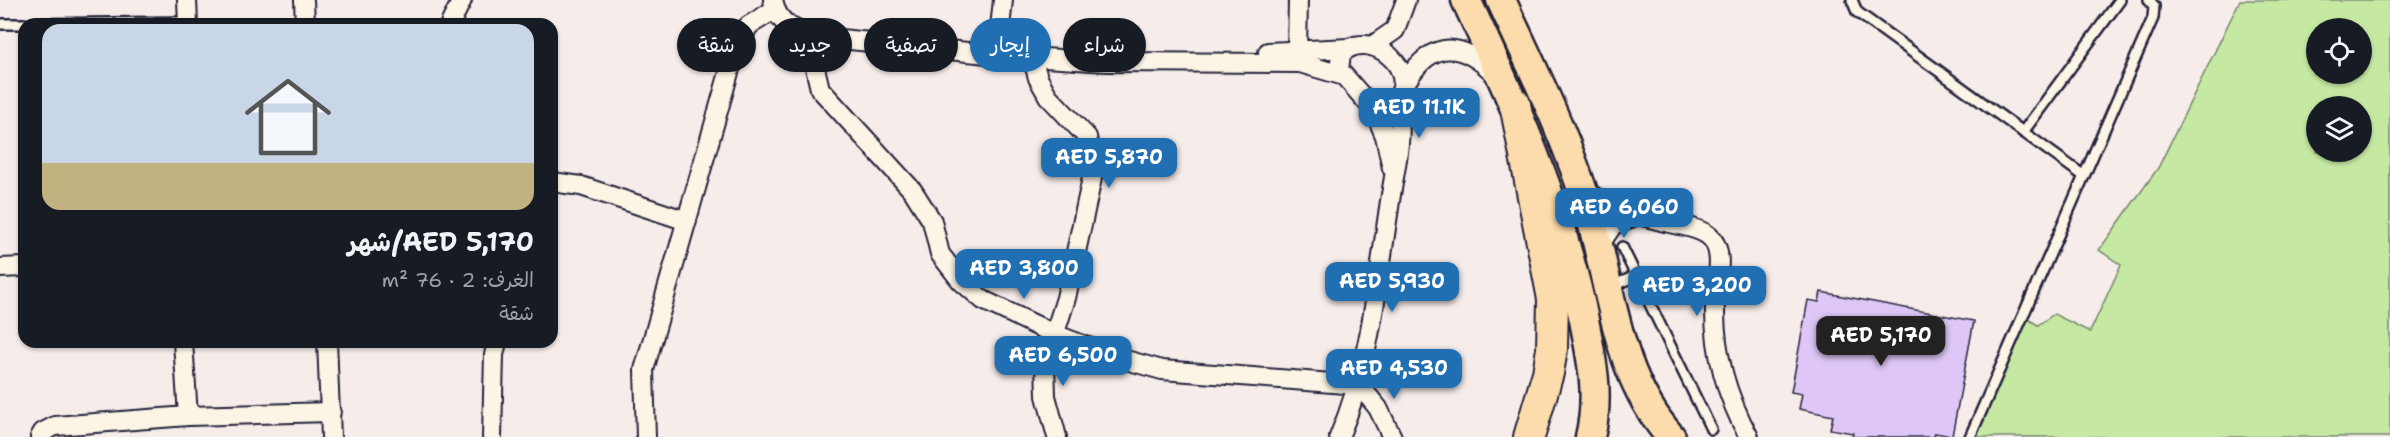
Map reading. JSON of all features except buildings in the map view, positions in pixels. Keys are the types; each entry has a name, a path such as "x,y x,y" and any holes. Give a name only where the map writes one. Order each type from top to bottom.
{"highway":[{"path":"1510,93 1553,299 1554,324 1548,373 1528,437"}],"main road":[{"path":"1466,0 1510,93 1555,210 1581,302 1596,381 1596,406 1590,437"},
{"path":"1501,0 1559,122 1581,188 1610,247 1608,288 1630,371 1643,400 1671,437"}],"street":[{"path":"187,0 188,18"},
{"path":"304,0 305,18"},
{"path":"453,18 462,0"},
{"path":"1001,18 1003,0"},
{"path":"1297,50 1298,0"},
{"path":"1216,61 1297,50 1372,46 1395,30 1406,0"},
{"path":"1515,0 1520,40"},
{"path":"646,437 644,370 730,69 748,26 773,5"},
{"path":"852,39 970,52"},
{"path":"1339,437 1359,385 1371,331 1393,176 1401,138 1399,96 1402,74 1397,62 1387,53 1372,46"},
{"path":"1341,75 1339,59 1349,48"},
{"path":"1366,99 1382,106 1399,96 1420,61 1444,50 1471,54 1510,93"},
{"path":"1051,58 1135,63 1216,61 1300,63 1341,75 1366,99 1386,136 1393,176"},
{"path":"816,72 820,89 913,191 932,221 940,254 961,281 983,300 1054,334 1115,357 1162,370 1359,385 1378,408 1392,437"},
{"path":"1037,72 1042,87 1081,129 1093,158 1093,179 1071,280 1046,364 1044,380 1057,437"},
{"path":"558,183 582,186 687,221"},
{"path":"1581,188 1608,205 1700,231 1716,244 1719,257 1715,310 1719,357 1732,402 1749,437"},
{"path":"1610,247 1613,225 1638,215"},
{"path":"0,268 18,267"},
{"path":"183,348 188,416"},
{"path":"327,348 331,437"},
{"path":"492,437 496,348"},
{"path":"40,437 43,432 55,426 188,416 331,412"}],"lane":[{"path":"1852,0 1857,12 2084,176"},
{"path":"2023,132 2120,0"},
{"path":"1970,437 2153,18 2154,6 2149,0"},
{"path":"0,24 18,24"},
{"path":"1610,247 1636,276 1712,429"},
{"path":"1608,288 1636,276"}],"green space":[{"path":"2240,0 2390,0 2390,437 1966,437 2028,319 2038,325 2054,314 2090,332 2121,265 2099,250 2158,168"}]}
